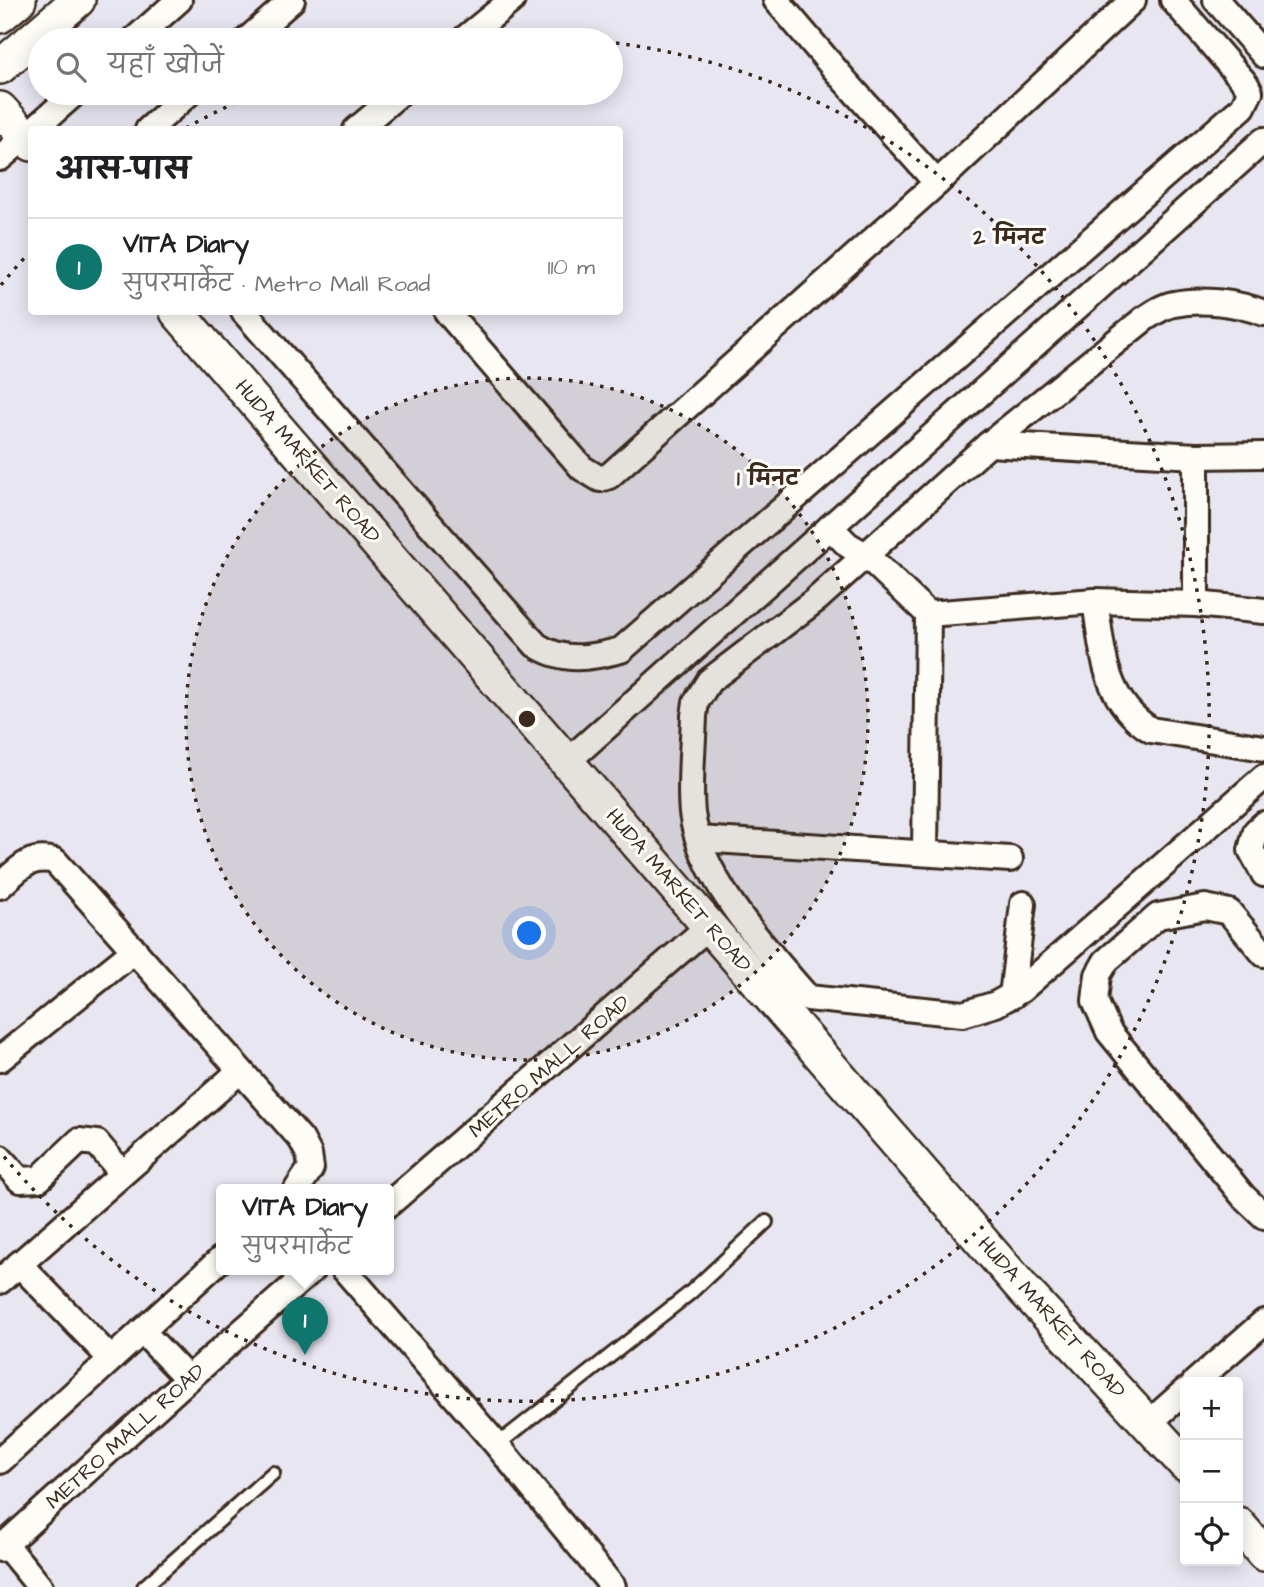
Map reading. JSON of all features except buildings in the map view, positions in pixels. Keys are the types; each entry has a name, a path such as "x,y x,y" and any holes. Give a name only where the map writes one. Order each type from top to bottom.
{"street":[{"path":"0,16 19,0"},
{"path":"45,28 78,0"},
{"path":"148,28 179,0"},
{"path":"260,28 292,0"},
{"path":"478,28 512,0"},
{"path":"450,315 582,468 600,479 609,476 937,183 1133,0"},
{"path":"247,315 536,645 558,656 575,659 621,650 1243,107 1250,92 1246,84 1173,0"},
{"path":"1216,0 1264,55"},
{"path":"782,3 937,183"},
{"path":"0,67 28,43"},
{"path":"40,126 62,105"},
{"path":"152,126 176,105"},
{"path":"361,126 386,105"},
{"path":"0,109 28,133"},
{"path":"0,158 28,137"},
{"path":"568,761 1264,140"},
{"path":"1264,313 1247,306 1208,302 1176,303 1144,318 989,444 817,599 709,681 696,702 694,716 692,814 713,872 747,927 808,998 963,1014 1012,996 1055,962 1264,777"},
{"name":"HUDA MARKET ROAD","path":"180,315 1025,1290 1180,1458"},
{"path":"989,444 1196,456 1264,456"},
{"path":"1196,456 1196,604"},
{"path":"837,520 848,545 867,556 928,614 925,852"},
{"path":"928,614 1095,601 1196,604 1264,611"},
{"path":"1095,601 1108,678 1120,701 1136,721 1150,730 1264,748"},
{"path":"1264,824 1256,831 1251,850 1264,874"},
{"path":"699,839 1010,859"},
{"path":"0,886 23,865 36,858 55,861 300,1139 309,1154 311,1168 300,1184"},
{"path":"1012,996 1023,904"},
{"path":"1264,954 1229,912 1205,906 1158,916 1106,961 1098,975 1095,1001 1110,1032 1243,1196 1264,1216"},
{"name":"METRO MALL ROAD","path":"394,1200 709,926"},
{"path":"0,1059 135,950"},
{"path":"0,1282 240,1071"},
{"path":"0,1158 20,1180 39,1179 79,1141 97,1143 122,1173"},
{"path":"19,1264 111,1359"},
{"path":"0,1461 216,1264"},
{"name":"METRO MALL ROAD","path":"3,1547 306,1275"},
{"path":"349,1275 497,1445 613,1587"},
{"path":"1201,1377 1264,1322"},
{"path":"142,1331 188,1379"},
{"path":"1149,1423 1180,1395"},
{"path":"1243,1530 1264,1554"},
{"path":"3,1547 40,1587"}],"lane":[{"path":"497,1445 690,1293 766,1222"},
{"path":"144,1587 273,1473"}],"place":[{"name":"VITA Diary","path":"305,1355"}]}
